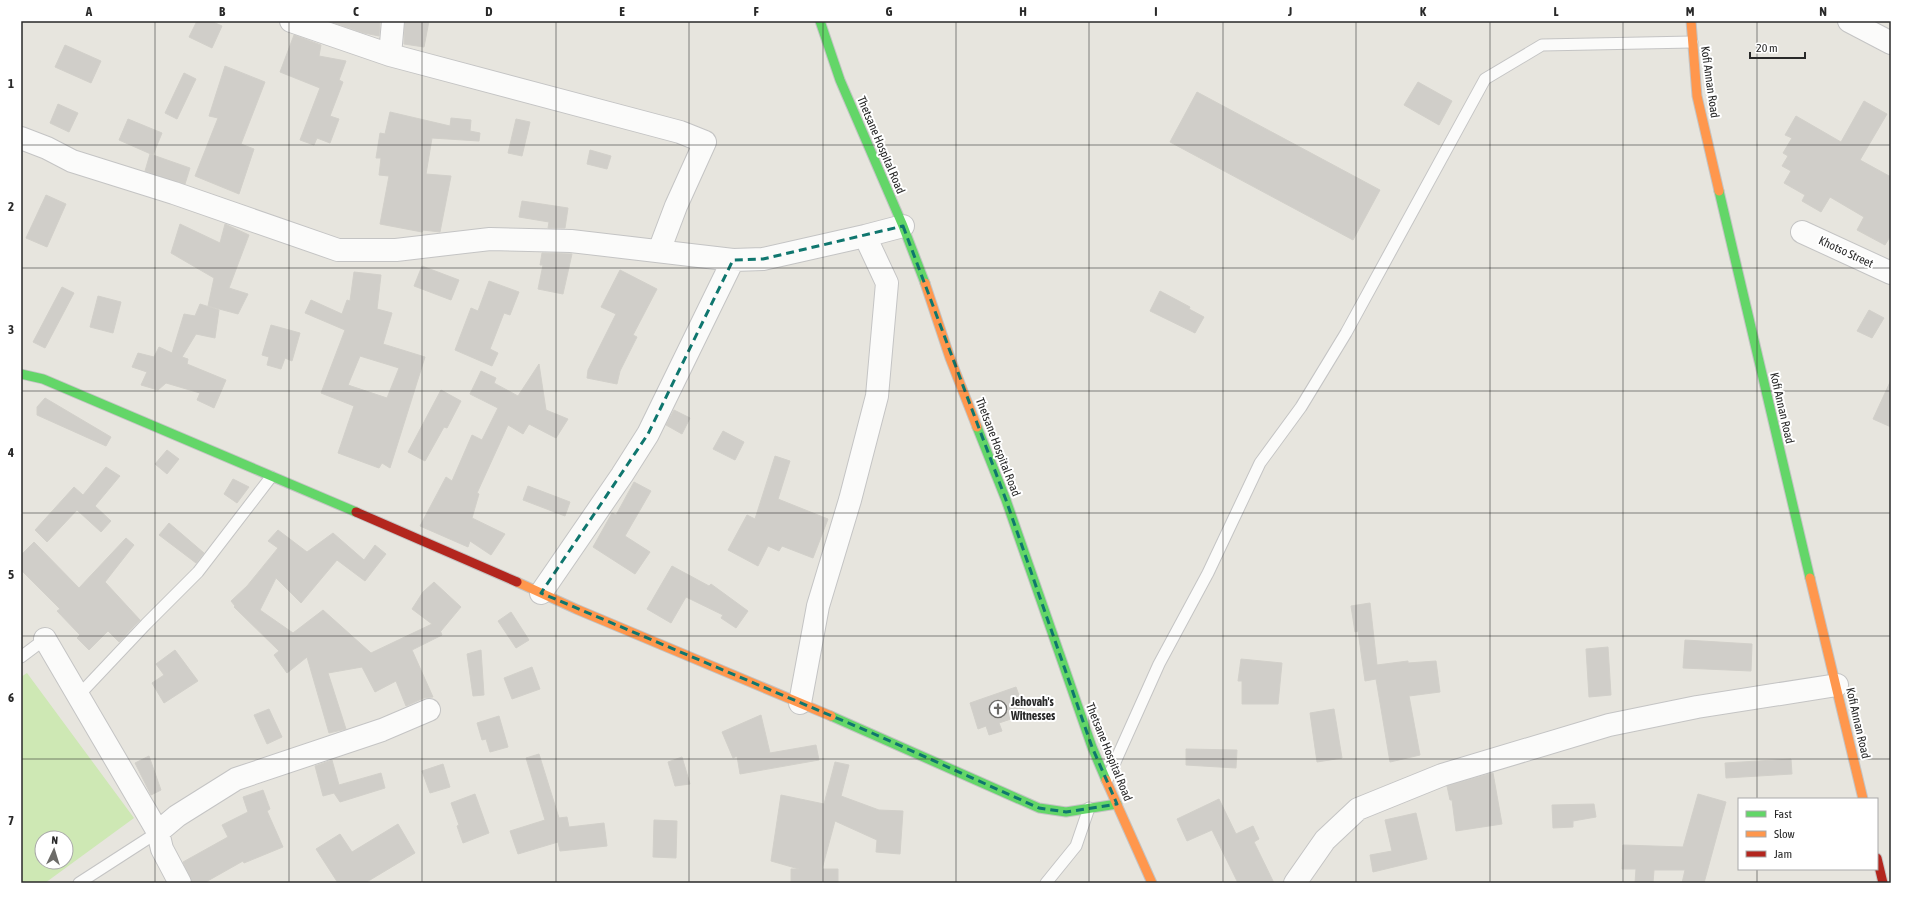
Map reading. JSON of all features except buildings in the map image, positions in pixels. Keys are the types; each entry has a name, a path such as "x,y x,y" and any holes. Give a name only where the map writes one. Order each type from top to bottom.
{"main road":[{"name":"Thetsane Hospital Road","path":"820,21 840,80 903,226 925,282 950,358 1006,500 1092,747 1152,883"},
{"name":"Kofi Annan Road","path":"1692,21 1692,42 1698,96 1709,147 1863,798"},
{"path":"21,374 43,379 872,733 953,771 1039,808 1066,812 1117,804"},
{"path":"1878,862 1883,883"}],"street":[{"path":"291,21 390,55 680,132 705,142 676,206 659,251"},
{"path":"390,55 393,21"},
{"path":"1849,21 1891,43"},
{"path":"21,138 72,161 182,196 338,250 396,250 490,239 571,241 733,260 763,259 903,226"},
{"name":"Khotso Street","path":"1802,232 1891,273"},
{"path":"800,703 818,606 850,500 878,396 887,283 865,236"},
{"path":"542,593 648,434 733,260"},
{"path":"45,639 158,832 162,849 180,883"},
{"path":"1295,883 1325,840 1358,809 1442,775 1609,725 1697,707 1837,685"},
{"path":"158,832 177,816 236,779 382,730 429,710"}],"lane":[{"path":"1106,781 1159,664 1208,573 1260,464 1301,407 1346,333 1484,79 1542,45 1692,42"},
{"path":"78,696 146,624 198,572 271,477"},
{"path":"21,657 45,639"},
{"path":"1046,883 1076,846 1089,808"},
{"path":"78,883 158,832"}],"highlighted area":[{"path":"903,226 1006,500 1092,747 1117,804 1066,812 1039,808 872,733 541,593 648,434 733,260 763,259"}],"green space":[{"path":"27,673 134,818 74,862 74,830 34,830 34,870 63,870 45,883 21,883 21,677"}],"traffic: fast":[{"path":"820,21 840,80 903,226 925,283"},
{"path":"1719,191 1810,578"},
{"path":"21,374 43,379 356,512"},
{"path":"977,427 1006,500 1092,747 1106,780"},
{"path":"831,716 1039,808 1066,812 1117,804"}],"traffic: slow":[{"path":"1691,21 1697,96 1719,191"},
{"path":"925,283 950,358 977,427"},
{"path":"1810,578 1863,798"},
{"path":"517,582 576,609 831,716"},
{"path":"1106,780 1152,883"}],"traffic: jam":[{"path":"356,512 517,582"},
{"path":"1878,862 1883,883"}],"place":[{"name":"Jehovah's Witnesses","path":"998,709"}]}
